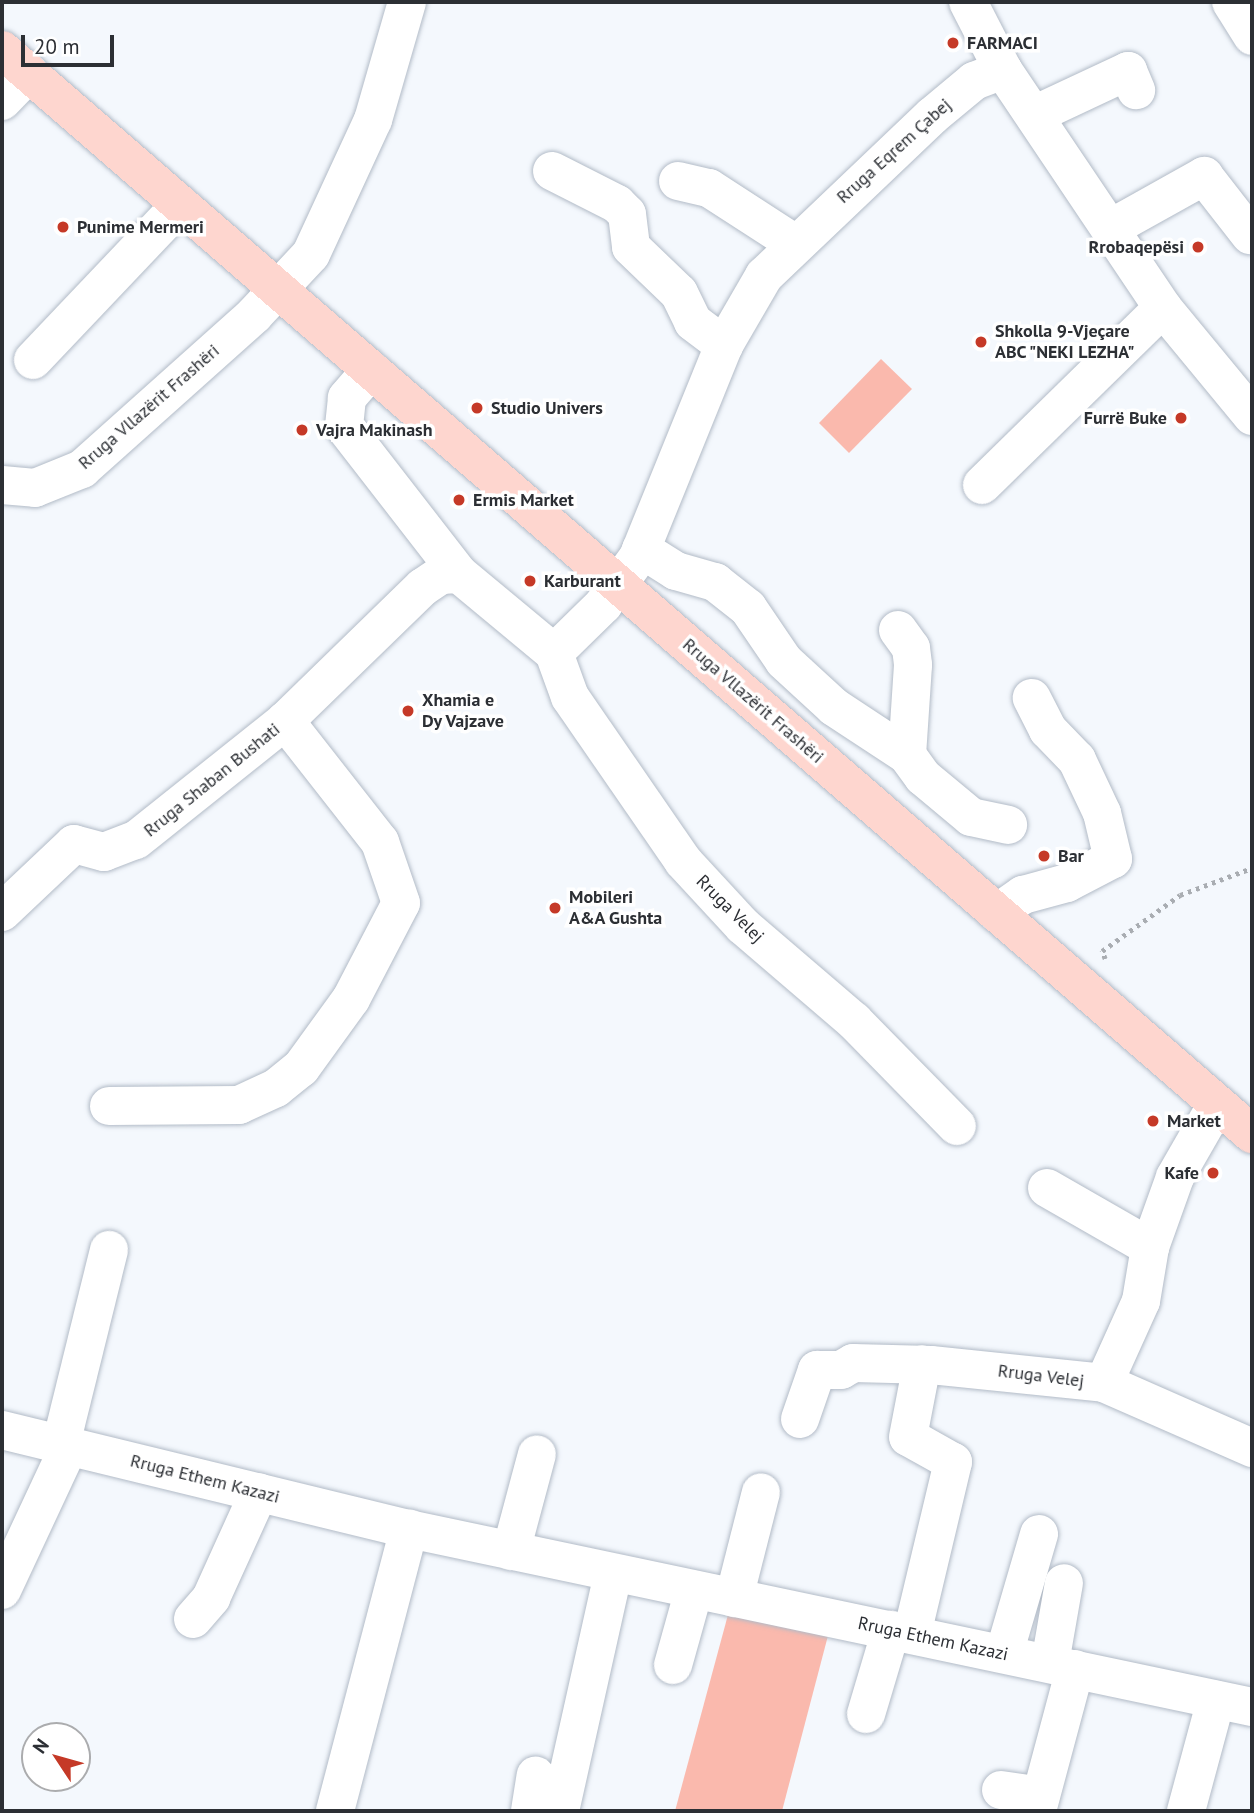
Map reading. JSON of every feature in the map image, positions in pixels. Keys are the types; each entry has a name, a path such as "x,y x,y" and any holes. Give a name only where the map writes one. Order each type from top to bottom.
{"main road":[{"name":"Rruga Vllazërit Frashëri","path":"15,61 1252,1134"}],"street":[{"name":"Rruga Vllazërit Frashëri","path":"2,485 35,488 82,469 279,290 312,254 344,195 407,2"},
{"path":"968,2 1003,70 1163,308 1252,416"},
{"path":"1231,2 1252,36"},
{"path":"2,100 15,61"},
{"name":"Rruga Eqrem Çabej","path":"620,586 641,549 724,345 746,302 794,243 932,116 974,81 1003,70"},
{"path":"1034,115 1128,71 1136,90"},
{"path":"552,172 617,204 626,214 631,247 679,293 693,322 724,345"},
{"path":"1111,228 1204,176 1250,235"},
{"path":"678,181 709,188 794,243"},
{"path":"33,360 180,205"},
{"path":"982,485 1163,308"},
{"path":"371,370 348,398 344,426 459,574 554,653 620,586"},
{"path":"641,549 676,571 715,582 748,608 784,660 834,707 915,766 971,817 1008,825"},
{"name":"Rruga Shaban Bushati","path":"2,912 74,844 104,852 136,840 285,721 424,587 441,575 459,574"},
{"path":"886,816 915,766 912,648 898,630"},
{"name":"Rruga Velej","path":"554,653 570,696 683,861 743,926 854,1021 957,1126"},
{"path":"997,913 1023,895 1067,883 1113,859 1102,813 1077,760 1048,730 1032,698"},
{"name":"Rruga Shaban Bushati","path":"109,1106 239,1105 276,1088 301,1068 351,999 401,903 380,842 285,721"},
{"name":"Rruga Velej","path":"1104,1383 1141,1301 1150,1247 1175,1177 1217,1104"},
{"path":"1047,1188 1150,1247"},
{"path":"2,1590 65,1445 109,1250"},
{"name":"Rruga Velej","path":"800,1419 817,1370 841,1370 853,1363 922,1364 1104,1383 1252,1448"},
{"path":"866,1714 901,1632 953,1462 908,1437 922,1364"},
{"name":"Rruga Ethem Kazazi","path":"2,1430 409,1529 1234,1703"},
{"path":"511,1551 537,1454"},
{"path":"193,1619 211,1598 258,1492"},
{"path":"734,1598 761,1492"},
{"path":"334,1811 409,1529"},
{"path":"1004,1654 1039,1534"},
{"path":"560,1811 613,1573"},
{"path":"1001,1790 1039,1804 1063,1666 1063,1583"},
{"path":"673,1665 694,1590"},
{"path":"1186,1811 1234,1703"}],"path":[{"path":"1114,971 1102,951 1180,895 1252,868"}],"shaded area":[{"path":"881,359 912,389 849,453 819,423"},
{"path":"729,1611 830,1628 782,1811 675,1811"}],"place":[{"name":"FARMACI","path":"953,43"},
{"name":"Punime Mermeri","path":"63,227"},
{"name":"Rrobaqepësi","path":"1198,247"},
{"name":"Shkolla 9-Vjeçare ABC \"NEKI LEZHA\"","path":"981,342"},
{"name":"Studio Univers","path":"477,408"},
{"name":"Furrë Buke","path":"1181,418"},
{"name":"Vajra Makinash","path":"302,430"},
{"name":"Ermis Market","path":"459,500"},
{"name":"Karburant","path":"530,581"},
{"name":"Xhamia e Dy Vajzave","path":"408,711"},
{"name":"Bar","path":"1044,856"},
{"name":"Mobileri A&A Gushta","path":"555,908"},
{"name":"Market","path":"1153,1121"},
{"name":"Kafe","path":"1213,1173"}]}
